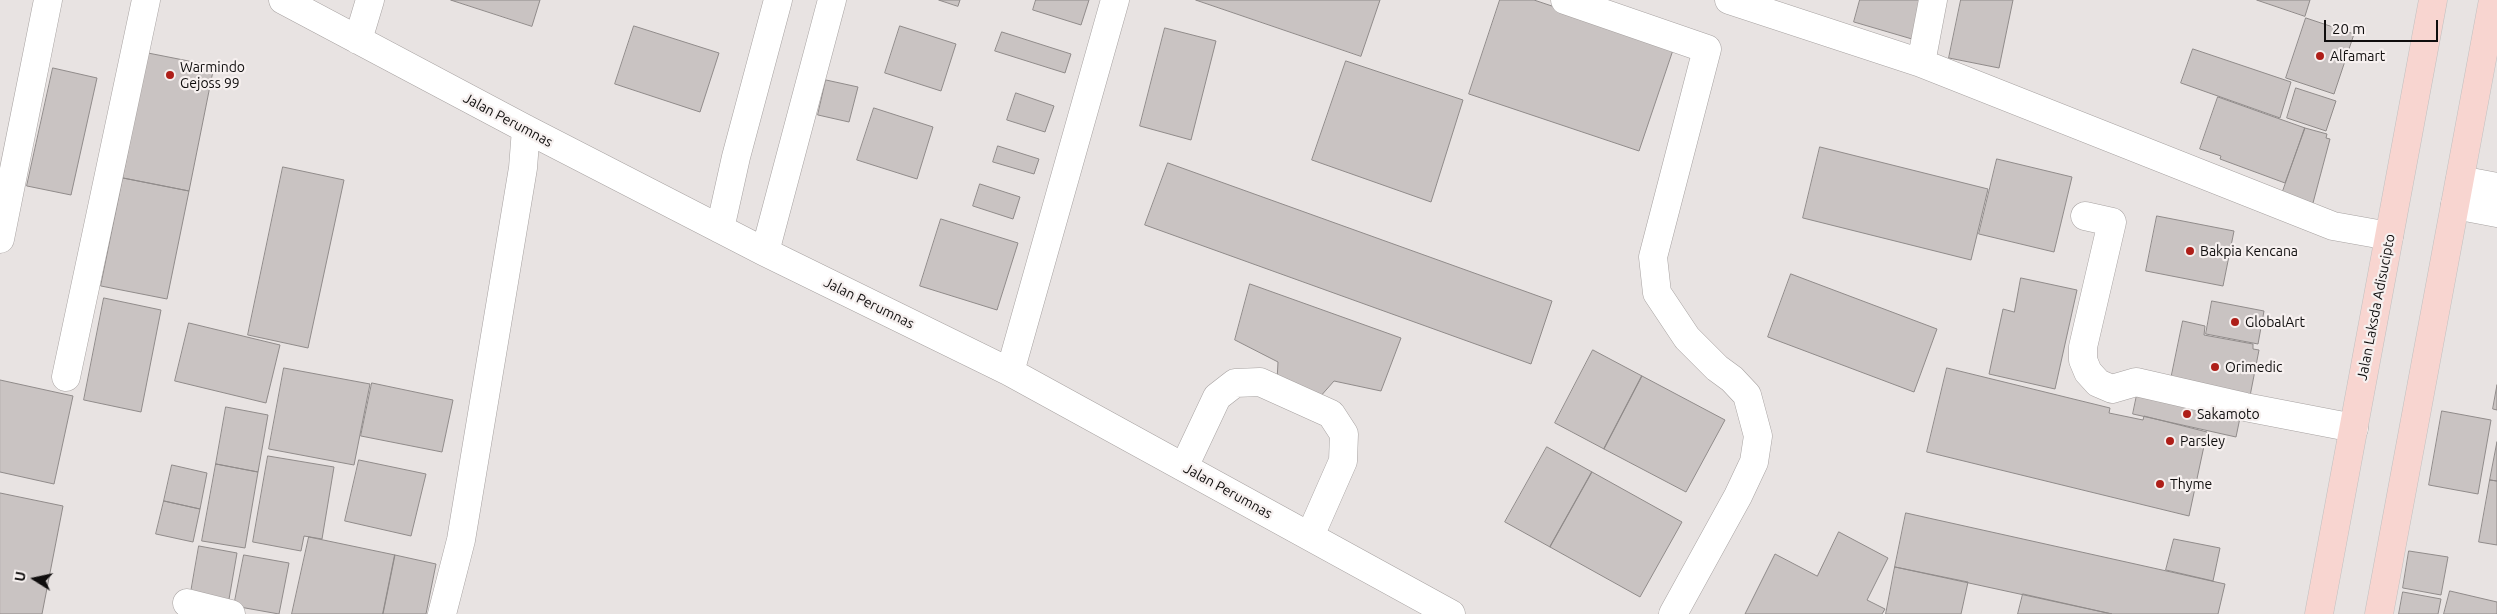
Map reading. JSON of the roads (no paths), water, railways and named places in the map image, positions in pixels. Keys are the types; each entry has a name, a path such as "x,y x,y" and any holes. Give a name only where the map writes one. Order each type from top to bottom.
{"main road":[{"name":"Jalan Laksda Adisucipto","path":"2319,614 2433,0"},
{"path":"2379,614 2458,193 2489,66 2492,0"}],"street":[{"path":"0,239 48,0"},
{"path":"66,377 146,0"},
{"name":"Jalan Perumnas","path":"284,0 526,130 765,252 1010,372 1451,614"},
{"path":"358,40 370,0"},
{"path":"720,229 736,158 778,0"},
{"path":"765,252 832,0"},
{"path":"1010,372 1115,0"},
{"path":"1564,0 1707,49 1653,257 1657,293 1687,338 1717,368 1732,379 1747,396 1758,436 1754,462 1738,496 1673,614"},
{"path":"1729,0 1921,63 2333,226 2389,236"},
{"path":"1921,63 1933,0"},
{"path":"442,614 460,540 523,168 526,130"},
{"path":"2458,193 2497,187"},
{"path":"2458,193 2497,213"},
{"path":"2085,216 2112,222 2083,347 2083,360 2088,372 2098,383 2112,389 2136,382 2245,407 2354,428"},
{"path":"1184,467 1217,397 1235,383 1260,382 1331,414 1344,434 1343,461 1310,536"},
{"path":"188,603 231,614"}],"place":[{"name":"Alfamart","path":"2320,56"},
{"name":"Warmindo Gejoss 99","path":"170,75"},
{"name":"Bakpia Kencana","path":"2190,251"},
{"name":"GlobalArt","path":"2235,322"},
{"name":"Orimedic","path":"2215,367"},
{"name":"Sakamoto","path":"2187,414"},
{"name":"Parsley","path":"2170,441"},
{"name":"Thyme","path":"2160,484"}]}
